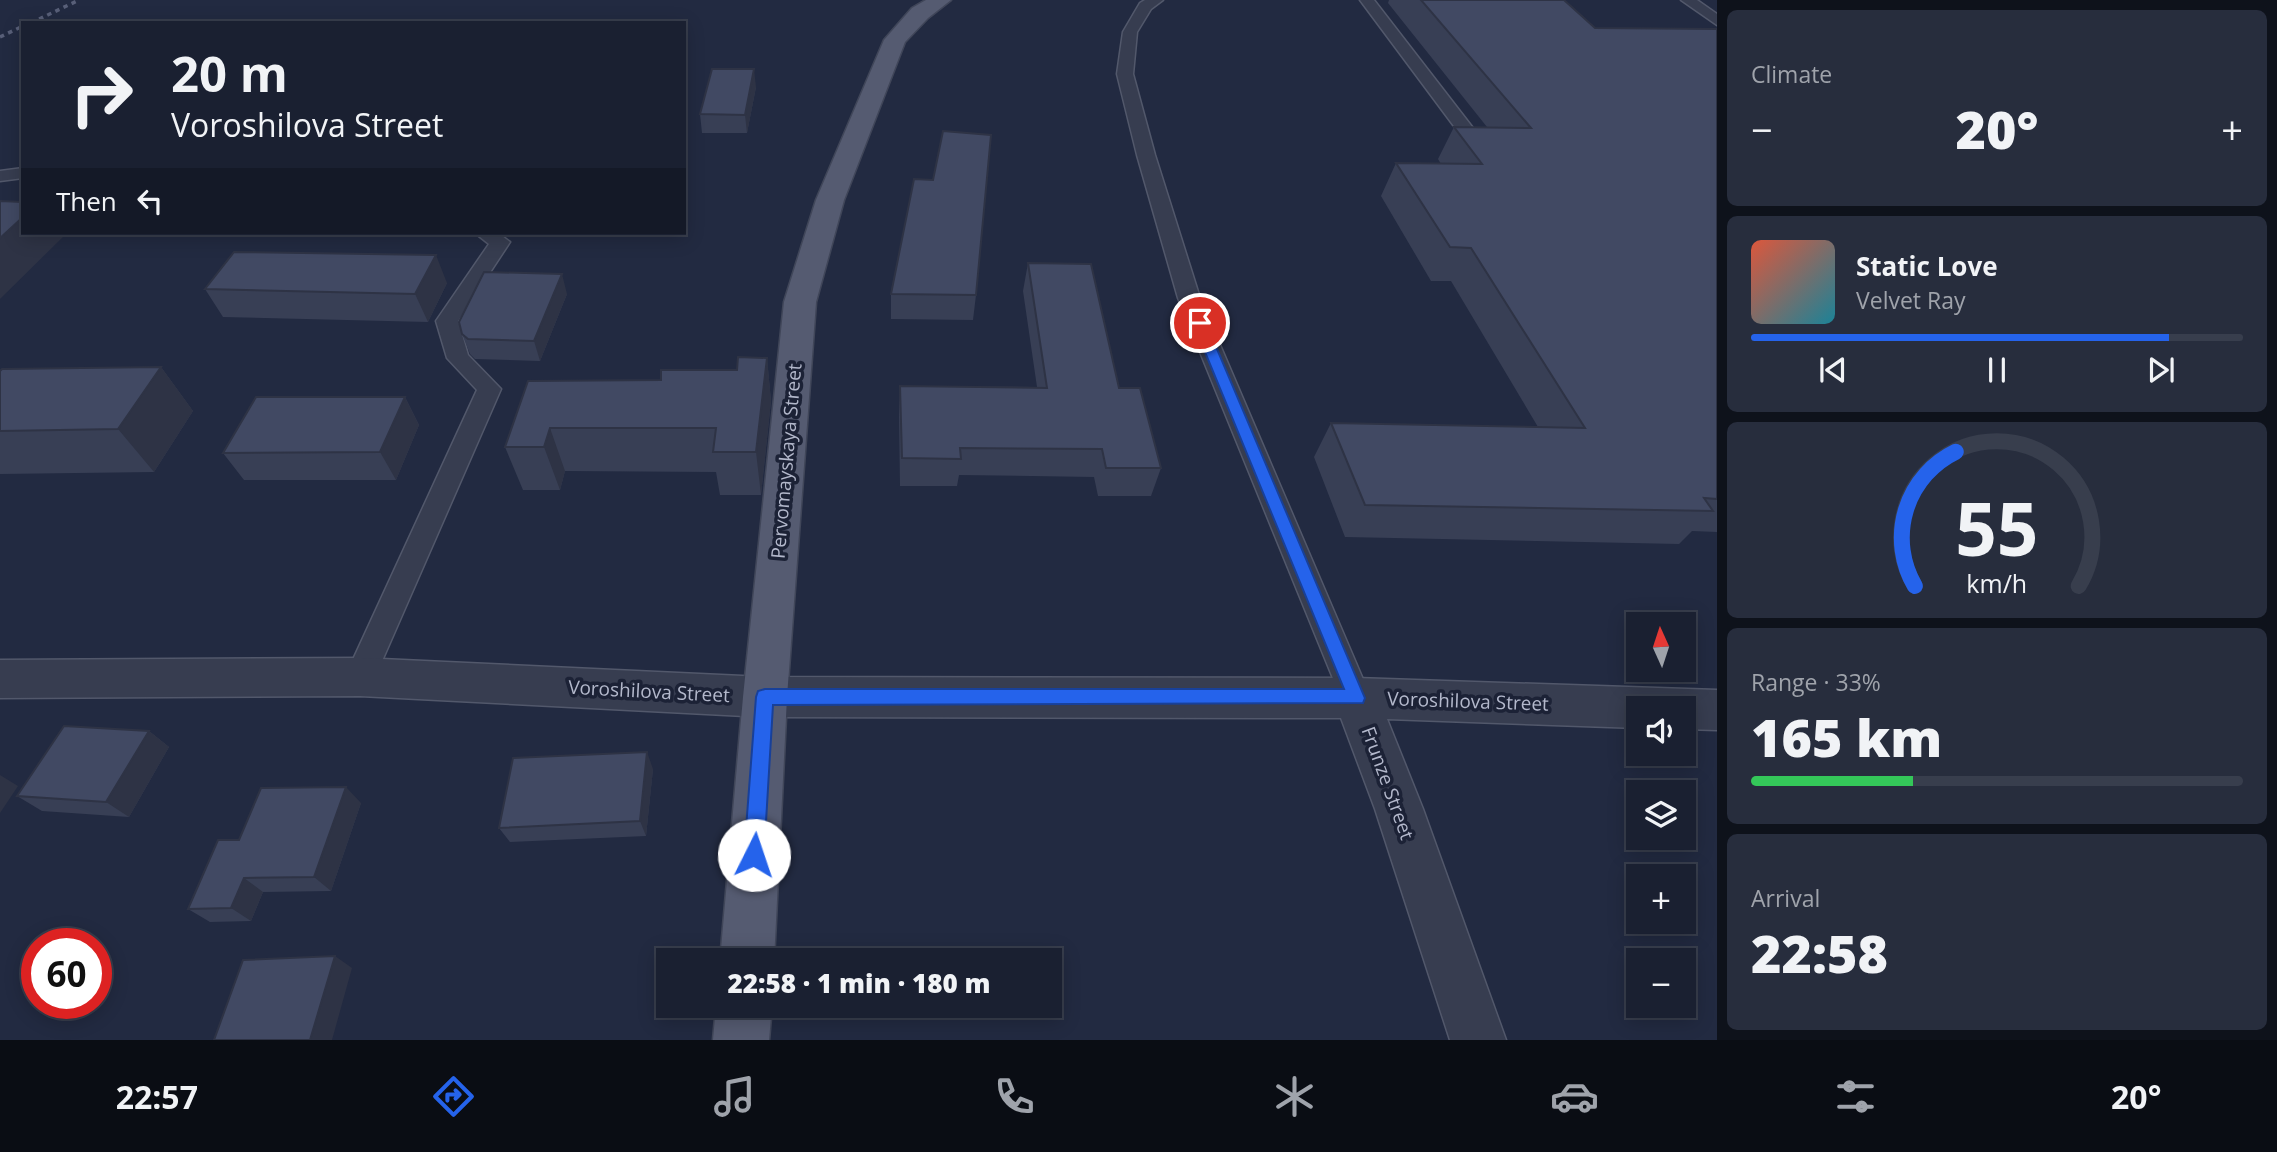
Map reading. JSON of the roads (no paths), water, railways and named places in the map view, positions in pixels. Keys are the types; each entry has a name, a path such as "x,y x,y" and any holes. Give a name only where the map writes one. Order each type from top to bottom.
{"main road":[{"name":"Pervomayskaya Street","path":"748,948 765,697 800,302 830,200 895,40 920,13 941,0"},
{"path":"741,1040 743,1018"}],"street":[{"name":"Voroshilova Street","path":"0,679 360,677 765,697 1356,698 1626,707"},
{"name":"Frunze Street","path":"1356,698 1399,809 1478,1040"},
{"path":"1696,709 1717,710"}],"lane":[{"name":"Frunze Street","path":"1156,0 1145,6 1130,32 1125,74 1189,298 1356,698"},
{"path":"1367,0 1477,145"},
{"path":"1681,0 1692,3 1717,21"},
{"path":"0,176 21,173"},
{"path":"360,677 489,389 458,358 447,321 500,242 488,235"}],"railway":[{"path":"35,21 79,0"},
{"path":"0,37 21,27"}]}
